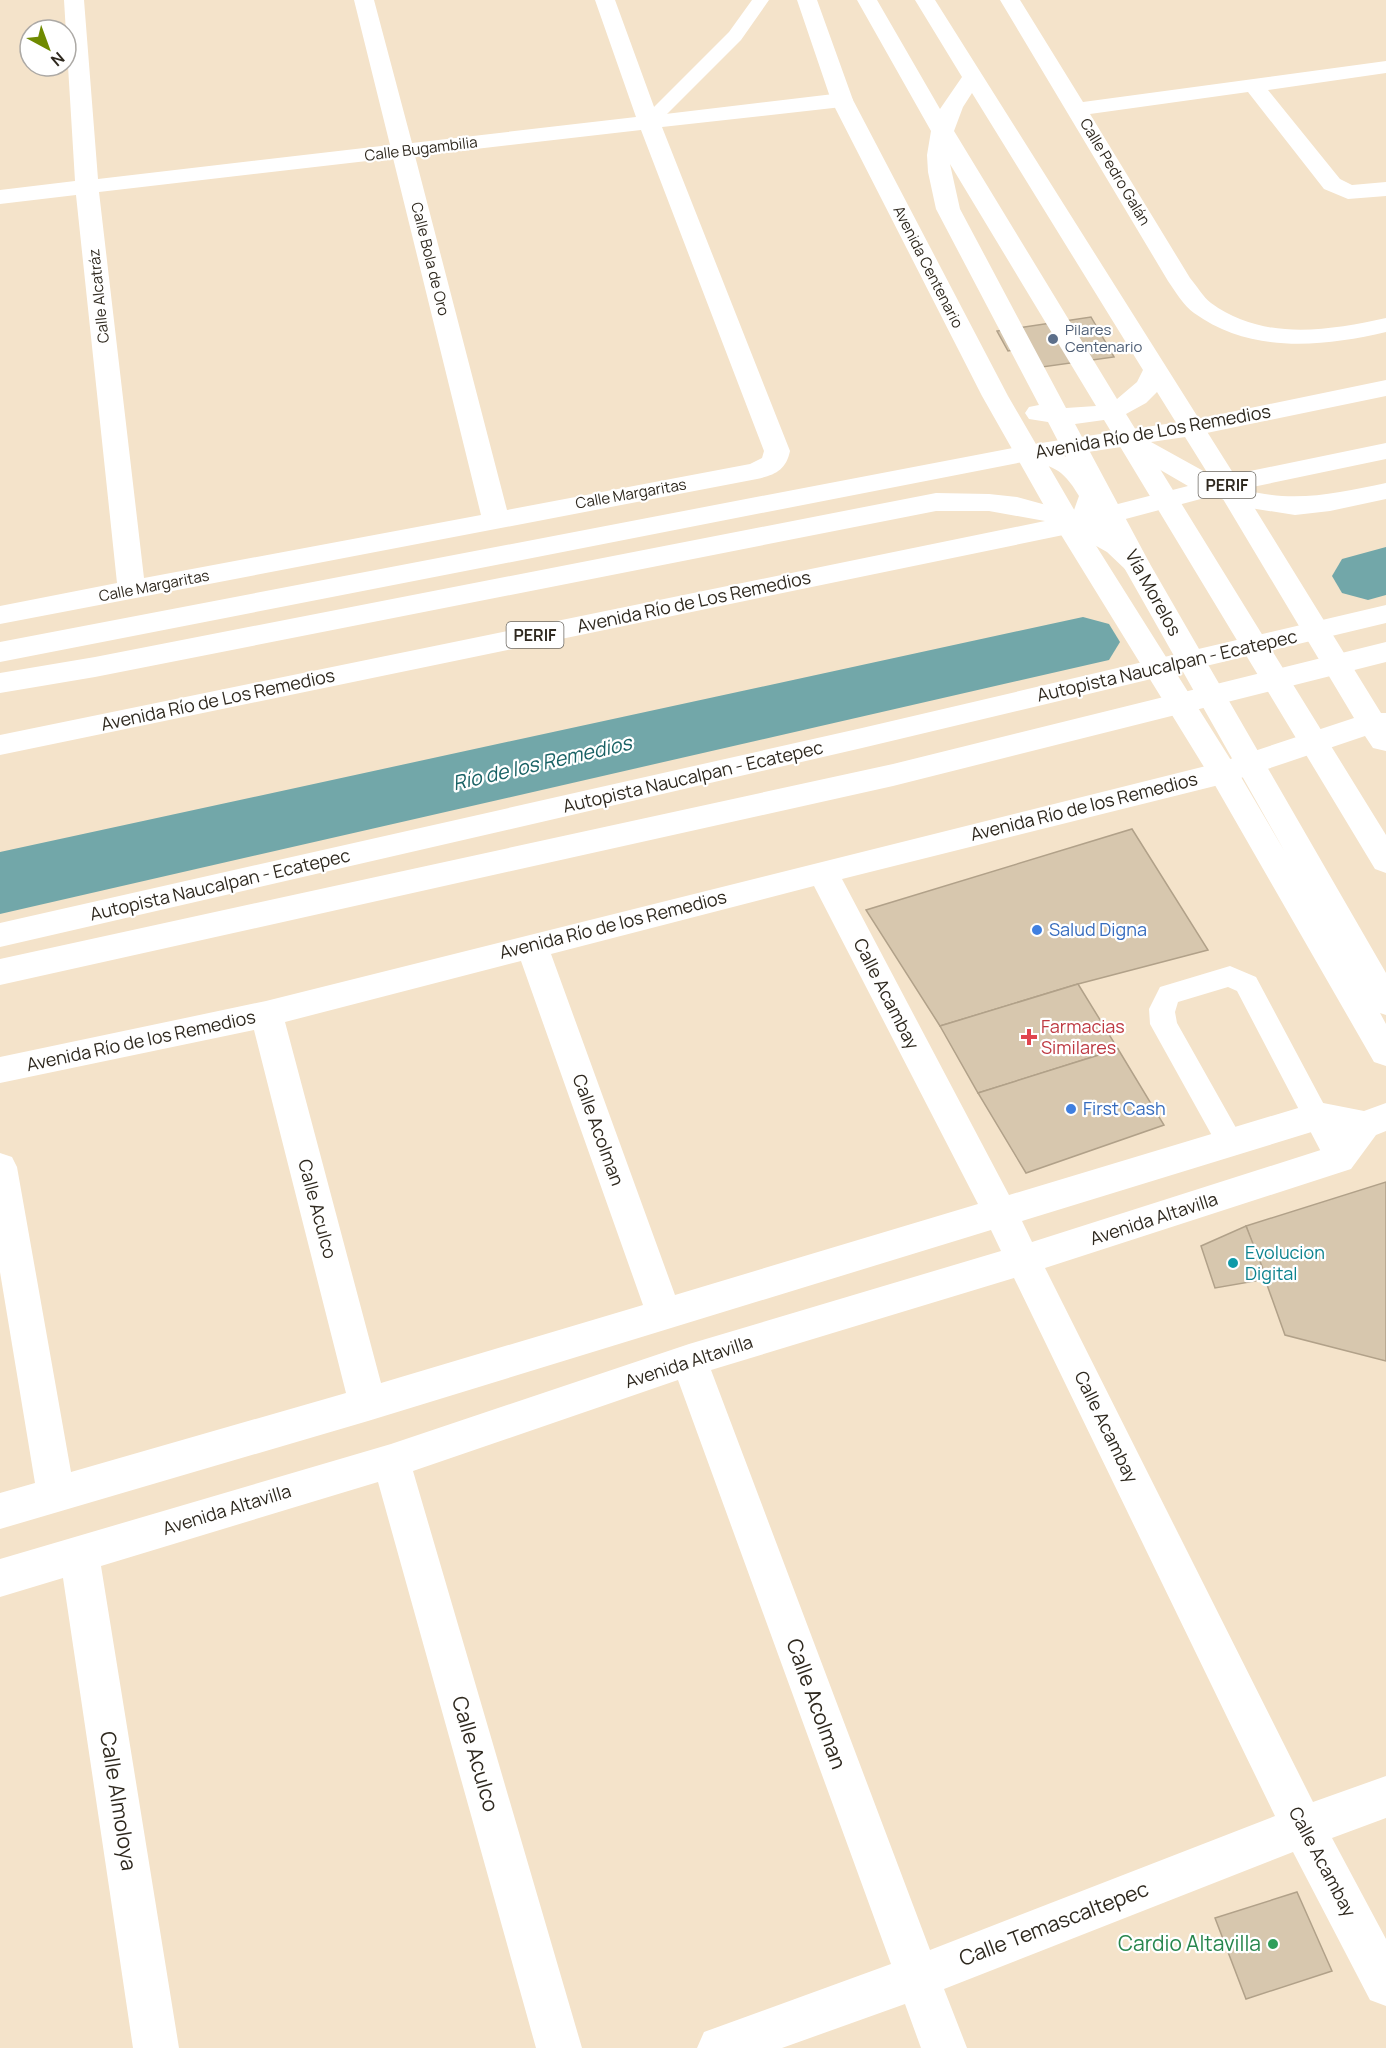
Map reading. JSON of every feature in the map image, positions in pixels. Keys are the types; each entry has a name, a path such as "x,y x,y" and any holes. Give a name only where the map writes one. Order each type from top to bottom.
{"main road":[{"name":"Calle Alcatráz","path":"74,0 87,187 132,591"},
{"name":"Calle Bola de Oro","path":"364,0 496,519"},
{"name":"Calle Margaritas","path":"0,615 757,471 774,464 777,451 605,0"},
{"name":"Avenida Centenario","path":"807,0 842,100 995,396 1070,525"},
{"path":"867,0 957,157 1386,861"},
{"path":"925,0 1381,730 1223,772"},
{"name":"Calle Pedro Galán","path":"1010,0 1078,109 1180,282 1201,307 1237,328 1286,338 1342,335 1386,326"},
{"path":"1078,109 1386,67"},
{"name":"Vía Morelos","path":"974,76 960,92 950,110 942,129 938,148 941,188 948,209 1374,1006"},
{"path":"1254,86 1332,184 1348,192 1386,189"},
{"name":"Calle Bugambilia","path":"0,197 842,100"},
{"path":"995,396 1013,405 1053,415 1096,414 1115,409 1144,393 1152,382 1156,370"},
{"name":"Avenida Río de Los Remedios","path":"0,652 1028,453 1192,428 1386,388"},
{"path":"1130,441 1190,478 1255,502 1295,506 1333,502 1386,491"},
{"name":"Avenida Río de Los Remedios","path":"0,744 1070,525 1227,484 1386,451"},
{"path":"0,683 95,667 914,505 971,501 1027,508 1054,515 1102,537 1123,550 1136,564"},
{"name":"Avenida Río de los Remedios","path":"1070,525 1223,772 1374,1006 1386,1053"},
{"name":"Autopista Naucalpan - Ecatepec","path":"0,935 839,743 1386,614"},
{"name":"Autopista Naucalpan - Ecatepec","path":"0,972 893,775 1386,652"},
{"name":"Avenida Río de los Remedios","path":"0,1070 266,1014 1223,772"},
{"name":"Calle Acambay","path":"823,872 1000,1213 1303,1827 1386,1984"},
{"name":"Calle Acolman","path":"532,946 664,1314"},
{"path":"1374,1006 1358,993 1364,975 1377,960 1386,955"},
{"name":"Calle Aculco","path":"266,1014 368,1404"},
{"path":"0,1511 368,1404 1318,1116 1375,1121"},
{"path":"1339,1159 1375,1121"},
{"name":"Avenida Altavilla","path":"0,1578 391,1461 689,1360 1023,1260 1339,1159"},
{"path":"0,1167 56,1494"},
{"name":"Calle Acolman","path":"689,1360 944,2048"},
{"name":"Calle Aculco","path":"391,1461 559,2048"},
{"name":"Calle Almoloya","path":"80,1554 156,2048"},
{"name":"Calle Temascaltepec","path":"720,2048 917,1977 1386,1797"}],"lane":[{"path":"650,122 735,36 761,0"},
{"path":"1028,453 1058,459 1076,470 1090,495 1084,513 1070,525"},
{"path":"1230,1142 1164,1024 1161,1013 1163,1003 1169,994 1230,976 1247,984 1339,1159"}],"building":[{"name":"Pilares Centenario","path":"1091,317 1114,357 1042,367 1031,347 1008,351 997,331"},
{"name":"Salud Digna","path":"1132,829 1208,950 1078,984 940,1026 866,910"},
{"name":"Farmacias Similares","path":"1078,984 1118,1049 978,1093 940,1026"},
{"name":"First Cash","path":"1118,1049 1164,1125 1026,1173 978,1093"},
{"path":"1386,1182 1386,1361 1285,1335 1246,1226"},
{"name":"Evolucion Digital","path":"1246,1226 1267,1279 1215,1288 1201,1246"},
{"name":"Cardio Altavilla","path":"1297,1892 1332,1971 1246,1999 1215,1918"}],"waterway":[{"name":"Río de los Remedios","path":"1368,576 1386,571"},
{"name":"Río de los Remedios","path":"0,883 1083,642"}],"place":[{"name":"Pilares Centenario","path":"1053,339"},
{"name":"Salud Digna","path":"1037,930"},
{"name":"Farmacias Similares","path":"1029,1037"},
{"name":"First Cash","path":"1071,1109"},
{"name":"Evolucion Digital","path":"1233,1263"},
{"name":"Cardio Altavilla","path":"1273,1944"}]}
